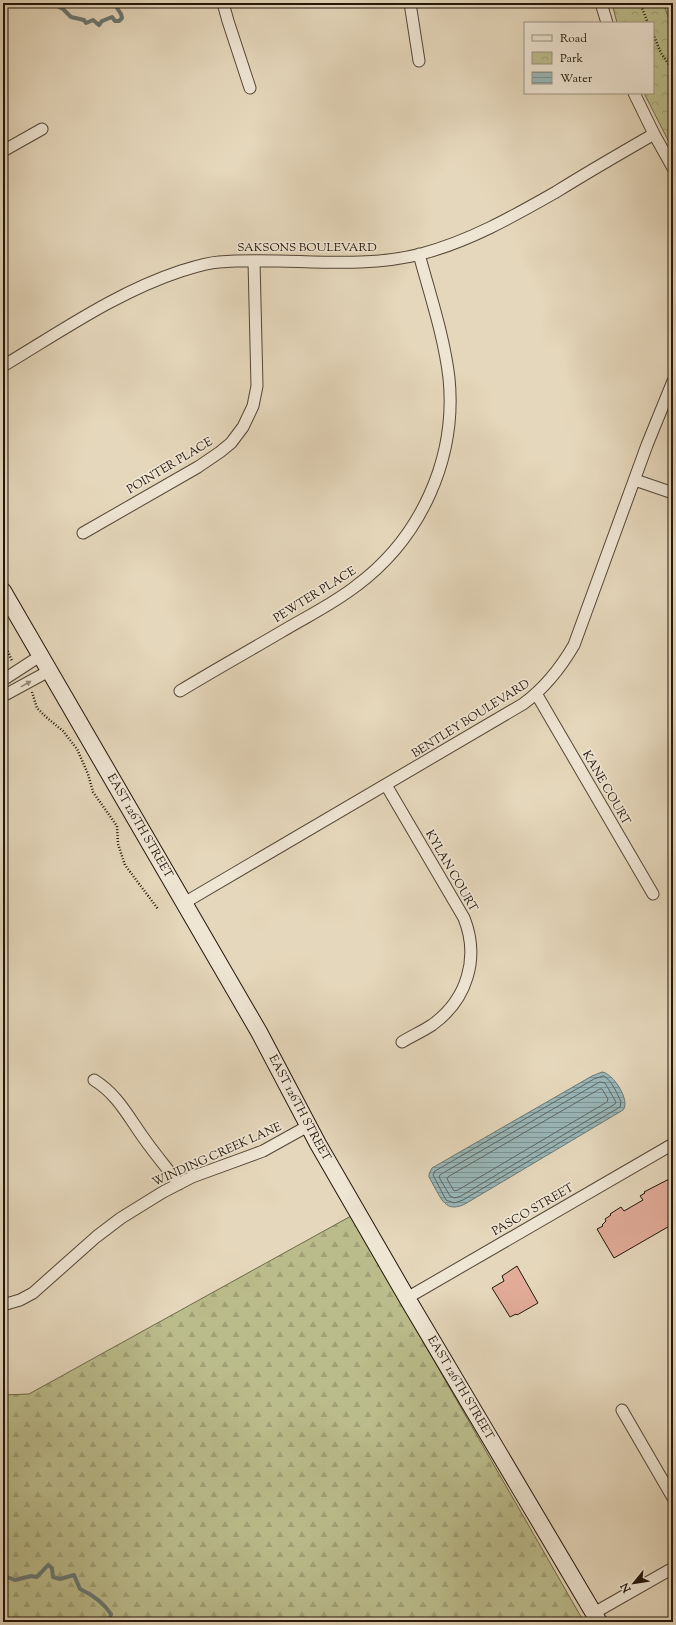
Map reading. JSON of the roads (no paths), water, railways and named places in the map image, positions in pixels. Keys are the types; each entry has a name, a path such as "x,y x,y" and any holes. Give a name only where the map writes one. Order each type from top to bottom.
{"main road":[{"name":"EAST 126TH STREET","path":"3,591 259,1032 308,1126 407,1298 596,1617"}],"street":[{"path":"223,3 250,88"},
{"path":"410,3 419,61"},
{"path":"601,3 607,22"},
{"path":"634,94 673,168"},
{"path":"3,151 42,129"},
{"name":"SAKSONS BOULEVARD","path":"3,366 138,287 200,265 218,262 254,261 378,262 420,254 459,242 495,226 654,134"},
{"name":"PEWTER PLACE","path":"180,691 356,587 392,554 416,522 427,503 440,471 447,440 450,412 449,379 445,352 420,254"},
{"name":"POINTER PLACE","path":"83,533 198,467 231,443 243,427 253,406 257,386 254,261"},
{"name":"BENTLEY BOULEVARD","path":"184,903 464,740 536,695 554,676 574,645 647,445 673,381"},
{"path":"635,480 673,493"},
{"path":"3,680 40,656"},
{"path":"3,696 49,671"},
{"name":"KANE COURT","path":"536,695 653,894"},
{"name":"KYLAN COURT","path":"386,785 464,918 468,928 471,947 469,973 464,987 453,1006 432,1025 402,1042"},
{"path":"94,1080 104,1085 118,1099 178,1184"},
{"name":"WINDING CREEK LANE","path":"3,1305 20,1300 33,1293 102,1232 133,1210 178,1184 264,1151 308,1126"},
{"name":"PASCO STREET","path":"407,1298 673,1144"},
{"path":"622,1410 673,1498"},
{"path":"596,1617 673,1568"}],"water":[{"path":"602,1072 611,1077 620,1088 625,1100 623,1110 465,1204 454,1207 447,1205 444,1202 429,1177 432,1168 592,1076"}],"waterway":[{"path":"56,3 57,6 63,9 71,17 84,20 86,23 93,20 99,25 102,21 112,17 115,21 119,21 122,18 117,8 119,3"},
{"path":"119,3 124,6 128,3"},
{"path":"149,3 152,6 154,3"},
{"path":"3,1577 15,1580 31,1576 37,1577 48,1565 52,1568 53,1577 60,1579 74,1575 80,1589 97,1599 111,1614 109,1622"}]}
